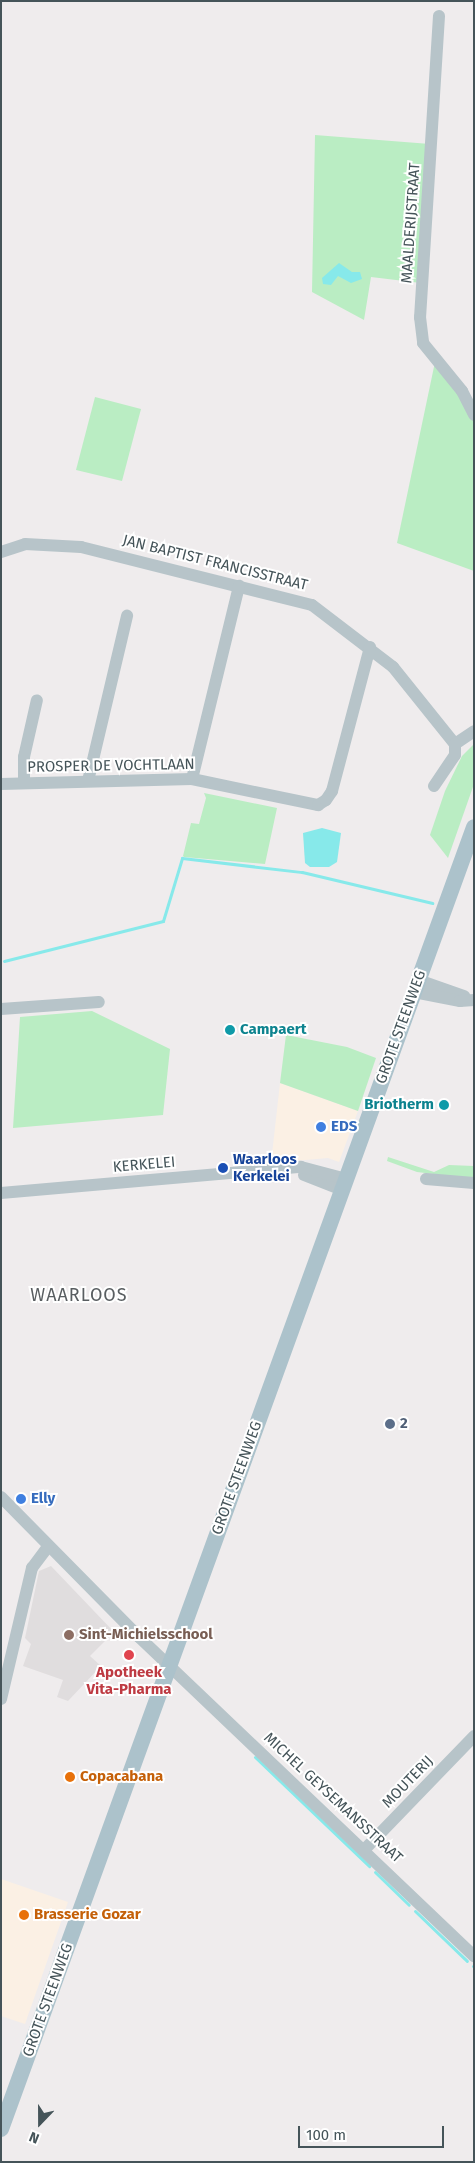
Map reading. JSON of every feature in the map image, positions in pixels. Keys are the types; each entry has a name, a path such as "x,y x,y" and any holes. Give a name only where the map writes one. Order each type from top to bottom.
{"main road":[{"name":"GROTE STEENWEG","path":"1,2129 474,827"}],"street":[{"name":"MAALDERIJSTRAAT","path":"439,16 429,214 420,317 423,343 462,391 474,414"},
{"name":"JAN BAPTIST FRANCISSTRAAT","path":"1,552 24,544 65,544 312,604 370,647 393,667 455,744"},
{"path":"192,779 239,586"},
{"path":"88,781 127,616"},
{"name":"PROSPER DE VOCHTLAAN","path":"1,784 192,779 318,805 326,800 332,791 370,647"},
{"path":"24,783 24,758 37,700"},
{"path":"434,786 455,755 455,744 474,731"},
{"path":"416,986 460,1002 474,1000"},
{"path":"1,1009 98,1002"},
{"name":"KERKELEI","path":"1,1193 301,1167 344,1184"},
{"path":"426,1179 474,1183"},
{"name":"MICHEL GEYSEMANSSTRAAT","path":"1,1497 48,1547 169,1665 474,1956"},
{"path":"1,1699 32,1568 48,1547"},
{"name":"MOUTERIJ","path":"365,1850 474,1736"}],"shaded area":[{"path":"280,1083 358,1111 339,1162 328,1158 271,1163"},
{"name":"Sint-Michielsschool","path":"51,1566 114,1632 90,1656 101,1666 68,1701 57,1697 63,1680 23,1666 31,1644 25,1638 39,1571"},
{"path":"1,1879 68,1902 25,2024 1,2016"}],"green space":[{"path":"315,135 430,144 421,283 371,277 364,320 312,292"},
{"path":"435,362 458,390 474,422 474,571 397,543"},
{"path":"95,397 141,409 122,481 76,470"},
{"path":"474,744 474,784 448,858 430,835 445,791 462,756"},
{"path":"204,793 277,808 265,864 183,856 191,823 199,824 206,798"},
{"path":"92,1011 170,1049 163,1115 13,1128 20,1017"},
{"path":"286,1035 347,1047 376,1058 358,1111 280,1083"},
{"path":"388,1157 434,1172 449,1165 474,1166 474,1179 417,1172 387,1161"}],"water":[{"path":"339,263 352,272 360,272 362,279 351,283 338,276 331,285 323,284 322,278"},
{"path":"322,828 341,833 337,862 329,867 310,867 305,863 303,833"}],"waterway":[{"path":"4,961 163,921 182,858 302,872 432,903"},
{"path":"255,1757 369,1866"},
{"path":"375,1872 409,1905"},
{"path":"415,1911 467,1961"}],"place":[{"name":"Campaert","path":"230,1030"},
{"name":"Briotherm","path":"444,1105"},
{"name":"EDS","path":"321,1127"},
{"name":"Waarloos Kerkelei","path":"223,1168"},
{"name":"2","path":"390,1424"},
{"name":"Elly","path":"21,1499"},
{"name":"Sint-Michielsschool","path":"69,1635"},
{"name":"Apotheek Vita-Pharma","path":"129,1655"},
{"name":"Copacabana","path":"70,1777"},
{"name":"Brasserie Gozar","path":"24,1915"}],"district":[{"name":"WAARLOOS","path":"79,1295"}]}
